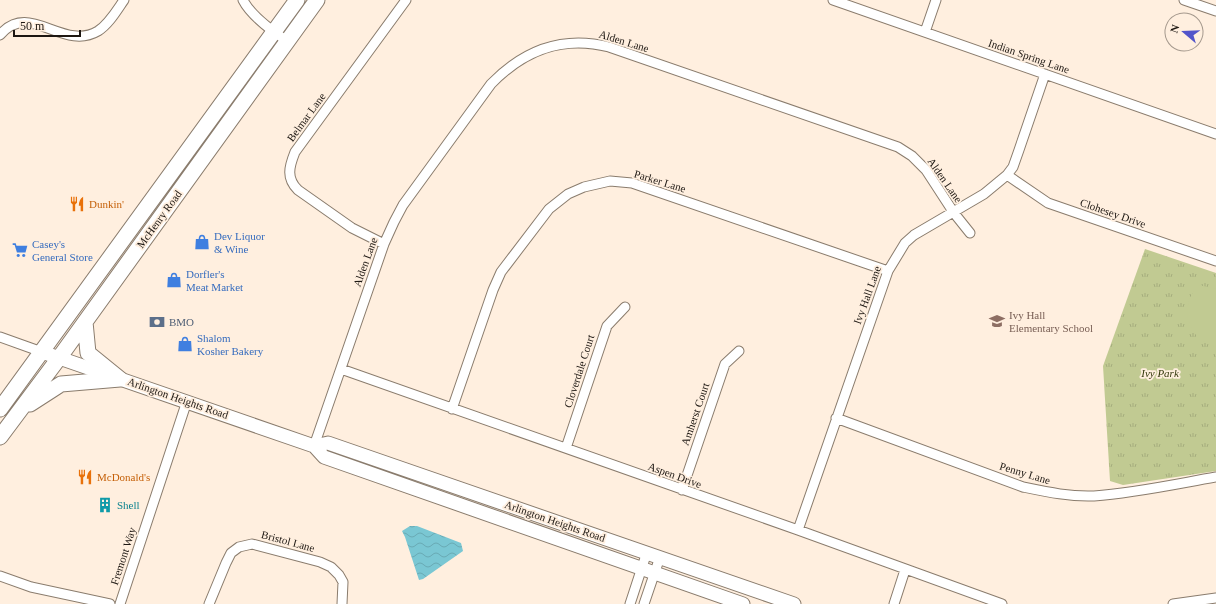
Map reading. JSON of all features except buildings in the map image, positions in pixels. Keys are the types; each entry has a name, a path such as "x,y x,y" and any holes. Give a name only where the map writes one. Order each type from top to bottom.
{"main road":[{"name":"McHenry Road","path":"0,409 297,0"},
{"name":"McHenry Road","path":"0,437 59,358 317,0"},
{"path":"85,322 88,353 120,379"},
{"name":"Arlington Heights Road","path":"42,352 314,446 324,457 743,604"},
{"path":"19,411 61,384 120,379"},
{"name":"Arlington Heights Road","path":"314,446 328,443 794,604"}],"street":[{"path":"0,35 7,26 14,21 29,18 38,19 60,31 72,35 83,36 98,31 107,23 124,0"},
{"path":"243,0 246,6 274,32 287,41"},
{"name":"Belmar Lane","path":"384,244 352,228 298,190 293,185 289,171 295,152 406,0"},
{"name":"Indian Spring Lane","path":"833,0 1216,134"},
{"path":"925,32 936,0"},
{"path":"1184,0 1216,11"},
{"name":"Alden Lane","path":"314,446 384,244 403,206 491,84 506,70 528,54 545,47 566,43 609,47 898,148 912,156 926,170 954,213 970,233"},
{"name":"Ivy Hall Lane","path":"798,530 888,271 905,243 914,235 954,213 984,194 1007,175 1013,167 1046,74"},
{"name":"Clohesey Drive","path":"1007,175 1048,203 1216,261"},
{"name":"Parker Lane","path":"452,409 492,290 501,272 549,209 568,194 584,187 610,181 632,183 888,271"},
{"name":"Cloverdale Court","path":"566,448 607,326 625,308"},
{"path":"0,337 42,352"},
{"name":"Amherst Court","path":"682,490 725,364 739,351"},
{"name":"Aspen Drive","path":"340,369 798,530 1002,604"},
{"name":"Fremont Way","path":"120,604 187,401"},
{"name":"Penny Lane","path":"836,418 1024,487 1051,493 1093,496 1216,477"},
{"name":"Bristol Lane","path":"209,604 231,553 239,547 252,544 320,562 331,567 339,574 343,582 342,604"},
{"path":"630,604 647,552"},
{"path":"644,604 660,557"},
{"path":"894,604 906,570"},
{"path":"0,576 31,587 110,604"},
{"path":"1173,604 1205,602 1216,598"}],"green space":[{"name":"Ivy Park","path":"1145,249 1216,273 1216,471 1123,485 1110,481 1103,366"},
{"path":"1199,285 1216,289 1216,347 1206,343 1198,337 1189,321 1187,312 1188,303 1192,293"}],"water":[{"path":"410,526 417,526 461,543 463,551 423,579 419,580 402,531"}],"place":[{"name":"Dunkin'","path":"77,204"},
{"name":"Dev Liquor & Wine","path":"202,242"},
{"name":"Casey's General Store","path":"20,250"},
{"name":"Dorfler's Meat Market","path":"174,280"},
{"name":"Ivy Hall Elementary School","path":"997,321"},
{"name":"BMO","path":"157,322"},
{"name":"Shalom Kosher Bakery","path":"185,344"},
{"name":"McDonald's","path":"85,477"},
{"name":"Shell","path":"105,505"}]}
